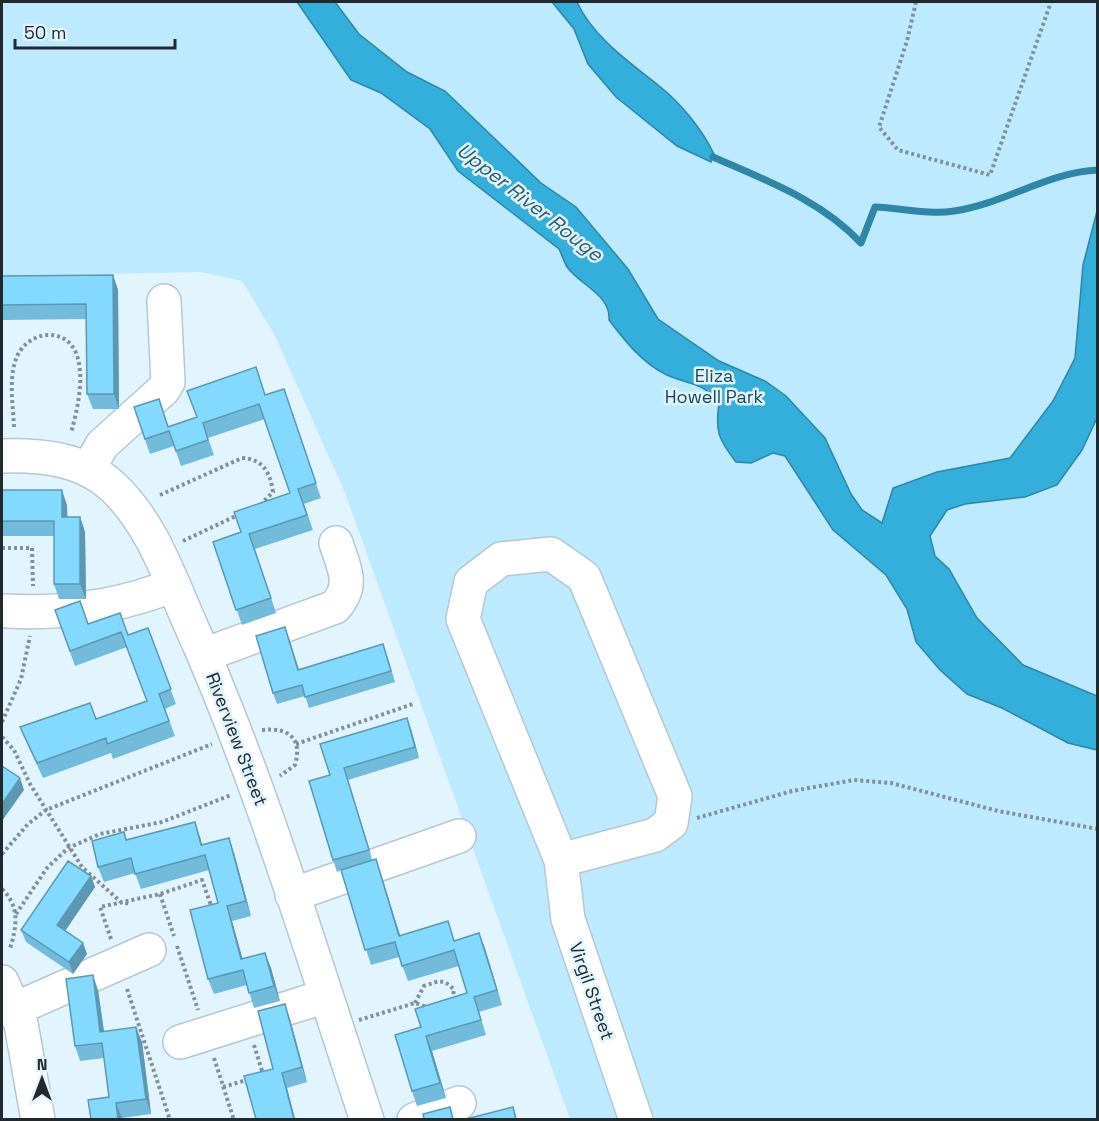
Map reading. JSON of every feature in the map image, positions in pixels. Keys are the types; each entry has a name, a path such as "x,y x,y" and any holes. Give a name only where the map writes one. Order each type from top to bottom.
{"street":[{"path":"88,470 102,445 163,390 168,382 164,301"},
{"name":"Riverview Street","path":"8,442 37,455 63,460 88,470 110,484 140,518 173,585 235,729 367,1119"},
{"path":"204,655 335,607 344,596 348,581 336,543"},
{"path":"551,554 584,577 675,796 671,823 655,835 561,860 463,619 471,582 501,559 551,554"},
{"path":"18,620 122,601 173,585"},
{"path":"292,895 459,836"},
{"name":"Virgil Street","path":"561,860 568,920 636,1119"},
{"path":"38,1119 21,1024 8,996 149,950"},
{"path":"190,1030 326,996"},
{"path":"414,1119 459,1103"}],"path":[{"path":"916,2 908,42 879,127 898,150 990,175 1051,2"},
{"path":"8,442 15,360 29,341 39,335 52,333 64,338 74,349 79,361 77,406 71,433"},
{"path":"160,495 242,458 251,458 267,469 272,481 273,492 260,505"},
{"path":"183,541 250,509"},
{"path":"2,548 32,548 33,594"},
{"path":"2,722 21,679 18,620"},
{"path":"296,744 413,704"},
{"path":"265,730 281,729 290,733 296,744 296,765 271,779"},
{"path":"2,737 14,750 68,848 82,867 121,902 131,904"},
{"path":"2,855 28,824 46,810 217,742"},
{"path":"671,823 792,791 854,780 891,783 998,811 1098,829"},
{"path":"16,914 47,868 68,848 100,834 162,822 234,794"},
{"path":"113,947 100,907 160,894 202,880 213,912"},
{"path":"2,889 10,899 16,914 16,930 10,949"},
{"path":"160,894 190,1030"},
{"path":"123,978 170,1119"},
{"path":"415,1003 424,986 441,980 448,982 454,990 451,1003 443,1007"},
{"path":"336,1028 415,1003 434,1009"},
{"path":"223,1087 264,1074 252,1037"},
{"path":"211,1049 234,1119"}],"green space":[{"name":"Eliza Howell Park","path":"2,2 1097,2 1097,1119 570,1119 345,493 275,336 242,281 201,272 2,276"}],"water":[{"name":"Upper River Rouge","path":"297,2 335,2 359,34 407,72 445,91 541,183 576,207 628,269 658,319 719,361 765,381 786,396 825,438 851,494 862,510 882,523 893,488 937,472 1010,458 1053,401 1075,358 1083,265 1097,211 1097,418 1082,450 1057,485 1025,497 965,504 947,510 930,536 935,556 949,569 977,618 1023,665 1097,696 1097,750 1068,743 1002,708 967,694 940,670 916,642 907,609 886,575 833,530 785,456 773,453 751,463 736,462 719,434 717,421 719,403 701,387 667,375 642,358 609,320 608,311 600,297 567,267 559,249 458,171 430,129 381,93 351,80"},
{"path":"552,2 577,2 602,38 674,99 697,126 709,145 714,154 711,162 677,146 616,97 588,64 574,29"}],"building":[{"path":"113,275 114,394 87,394 86,304 2,305 2,276"},
{"path":"256,367 265,395 284,389 316,483 298,489 307,515 249,534 271,598 236,610 213,542 241,532 234,512 290,493 259,404 203,423 208,440 176,451 169,431 145,439 134,407 159,399 168,427 197,417 187,391"},
{"path":"2,490 62,490 62,517 80,517 80,584 54,584 54,521 2,521"},
{"path":"80,601 88,624 120,613 128,635 148,628 171,689 159,694 169,721 107,744 106,738 37,763 20,727 90,703 96,719 147,701 121,632 70,651 55,610"},
{"path":"285,627 298,670 383,644 391,671 305,697 302,685 273,693 256,636"},
{"path":"407,718 415,747 344,768 369,850 333,860 309,781 330,775 320,744"},
{"path":"2,766 20,778 2,804"},
{"path":"195,822 201,845 229,838 246,901 227,906 241,959 265,953 274,986 249,993 243,970 208,979 190,910 218,903 205,855 135,874 131,858 98,867 92,841 124,832 126,840"},
{"path":"376,859 399,936 448,921 454,941 479,933 497,990 474,997 481,1020 426,1036 440,1083 412,1091 395,1035 421,1027 415,1009 467,993 454,950 402,966 395,942 365,950 341,870"},
{"path":"68,861 91,876 57,925 83,943 69,962 21,930"},
{"path":"93,975 100,1032 136,1027 146,1099 116,1103 118,1119 91,1119 88,1100 109,1097 102,1043 75,1046 66,979"},
{"path":"285,1004 302,1067 282,1073 294,1119 256,1119 244,1076 273,1069 258,1011"},
{"path":"450,1107 453,1119 424,1119 423,1114"},
{"path":"513,1107 516,1119 466,1119"}],"waterway":[{"path":"713,157 792,192 828,215 861,243 875,207 925,212 954,211 991,202 1061,176 1098,170"}]}
